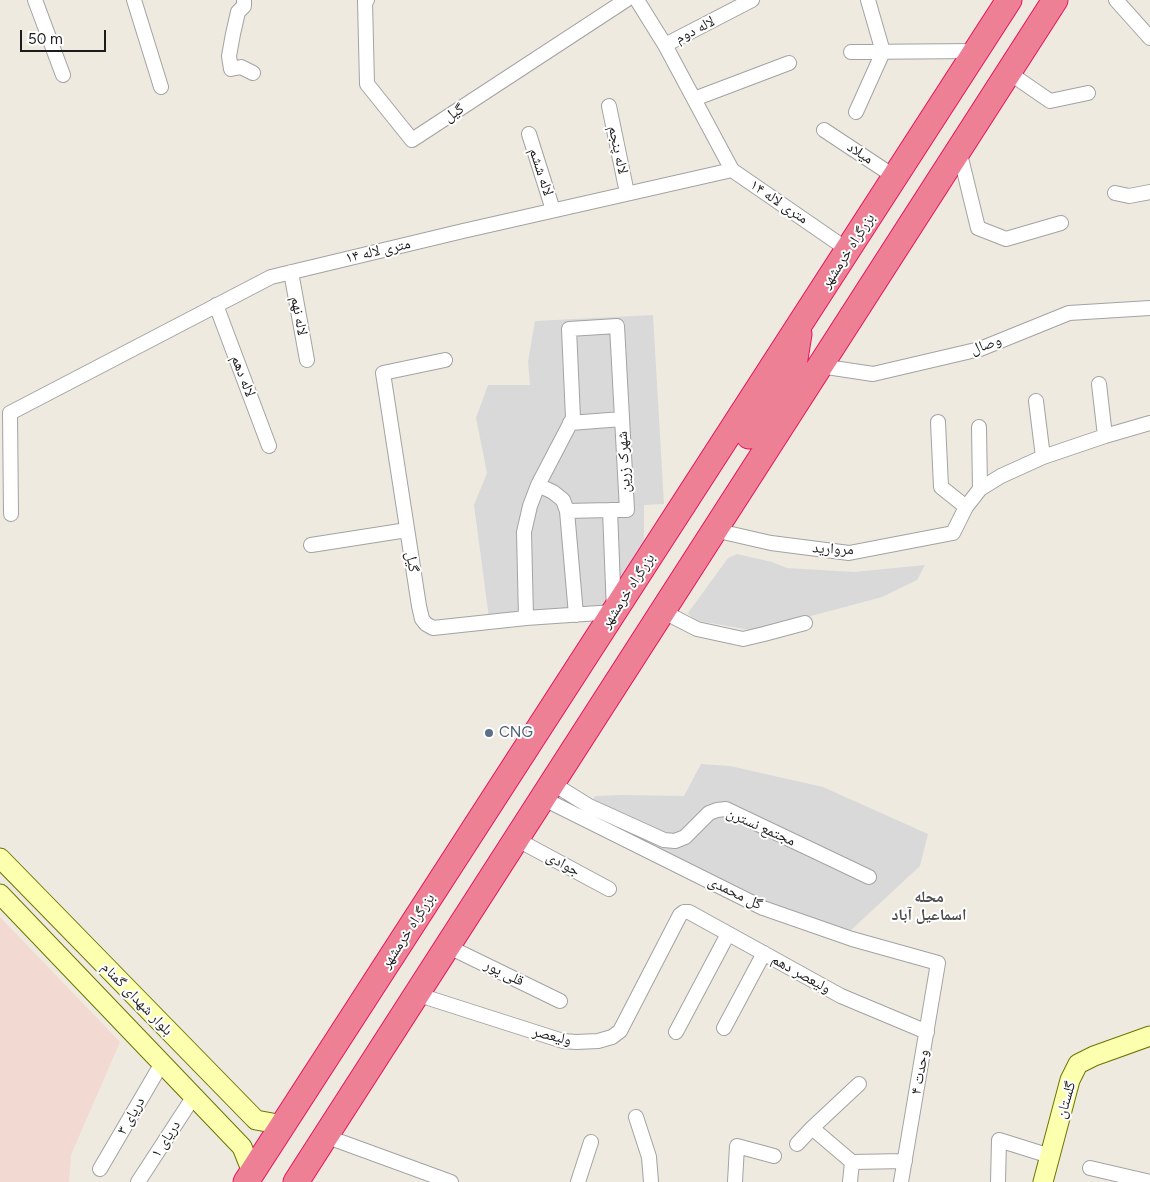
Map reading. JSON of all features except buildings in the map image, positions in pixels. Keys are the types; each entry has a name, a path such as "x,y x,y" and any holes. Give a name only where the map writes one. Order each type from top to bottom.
{"highway":[{"name":"بزرگراه خرمشهر","path":"300,1180 325,1136 714,530 751,437 801,323 1010,0"},
{"name":"بزرگراه خرمشهر","path":"249,1177 614,612 751,437 820,366 1055,0"},
{"path":"700,552 722,488 751,437"}],"main road":[{"name":"بلوار شهدای گمنام","path":"0,858 256,1120"},
{"name":"بلوار شهدای گمنام","path":"0,894 242,1147 249,1177"},
{"name":"گلستان","path":"1043,1182 1070,1080 1078,1064 1094,1056 1150,1036"},
{"path":"256,1120 283,1125"},
{"path":"242,1147 254,1146 261,1140 262,1128 256,1120"}],"street":[{"path":"34,0 63,75"},
{"path":"134,0 161,87"},
{"path":"244,0 244,6 238,12 229,56 231,69 241,67 253,72"},
{"name":"گیل","path":"367,0 365,1 367,84 412,140 626,0"},
{"path":"637,0 665,45 732,170"},
{"name":"لاله دوم","path":"665,45 752,0"},
{"path":"856,112 883,52 868,0"},
{"path":"1116,0 1150,38"},
{"path":"851,52 977,51"},
{"path":"694,99 790,63"},
{"path":"1008,72 1050,101 1088,93"},
{"name":"لاله پنجم","path":"610,106 627,194"},
{"name":"میلاد","path":"824,130 895,177"},
{"name":"لاله ششم","path":"529,134 553,210"},
{"path":"959,150 978,228 1006,239 1061,223"},
{"name":"۱۴ متری لاله","path":"11,514 10,413 271,277 553,210 732,170 848,250"},
{"path":"1115,193 1129,196 1150,192"},
{"name":"لاله نهم","path":"291,272 307,360"},
{"name":"لاله دهم","path":"216,305 269,446"},
{"name":"وصال","path":"820,366 873,374 980,349 1069,313 1150,308"},
{"name":"شهرک زرین","path":"570,423 573,418 573,410 569,329 617,326 627,510 610,510 614,612"},
{"name":"گیل","path":"445,360 383,373 418,606 422,619 433,628 526,618 614,612"},
{"path":"1099,384 1105,436"},
{"path":"1036,401 1042,457"},
{"path":"526,618 524,532 530,506 538,484 570,423 622,419"},
{"path":"938,422 940,487 966,507 980,489 1001,476 1042,457 1150,423"},
{"path":"979,427 980,489"},
{"path":"538,484 563,500 567,511 576,615"},
{"name":"مروارید","path":"714,530 771,543 849,553 953,533 966,507"},
{"path":"567,511 610,510"},
{"path":"311,545 407,530"},
{"path":"662,611 697,629 743,638 804,623"},
{"name":"مجتمع نسترن","path":"547,791 589,806 664,840 676,841 685,837 709,813 726,809 869,877"},
{"name":"گل محمدی","path":"547,791 763,908 852,939 938,963"},
{"name":"جوادی","path":"516,839 609,888"},
{"name":"ولیعصر دهم","path":"680,915 684,912 689,912 840,996 926,1032"},
{"name":"ولیعصر","path":"416,994 563,1041 598,1041 612,1037 620,1030 680,915"},
{"path":"676,1032 728,934"},
{"name":"قلی پور","path":"447,946 560,1001"},
{"path":"724,1028 764,953"},
{"name":"وحدت ۴","path":"901,1182 938,963"},
{"name":"دریای ۳","path":"100,1169 162,1063"},
{"path":"797,1144 859,1084"},
{"name":"دریای ۱","path":"138,1182 194,1096"},
{"path":"636,1117 649,1157 651,1182"},
{"path":"812,1128 852,1162 905,1161"},
{"path":"325,1136 451,1182"},
{"path":"998,1182 999,1140 1050,1156"},
{"path":"578,1182 591,1142"},
{"path":"735,1182 738,1146 774,1156"},
{"path":"850,1182 852,1162"},
{"path":"1090,1168 1150,1182"}],"shaded area":[{"path":"653,315 664,504 644,505 644,542 607,608 489,618 474,505 487,473 476,418 488,385 530,385 528,362 535,321"},
{"path":"737,554 772,562 787,568 854,572 925,565 917,580 882,597 755,631 694,620 688,613 728,558"},
{"path":"701,764 730,766 823,787 928,834 920,866 850,931 761,901 585,813 595,796 684,796"},
{"path":"0,917 120,1042 71,1155 69,1182 0,1182"}],"place":[{"name":"CNG","path":"489,733"}],"district":[{"name":"محله اسماعیل آباد","path":"929,906"}]}
